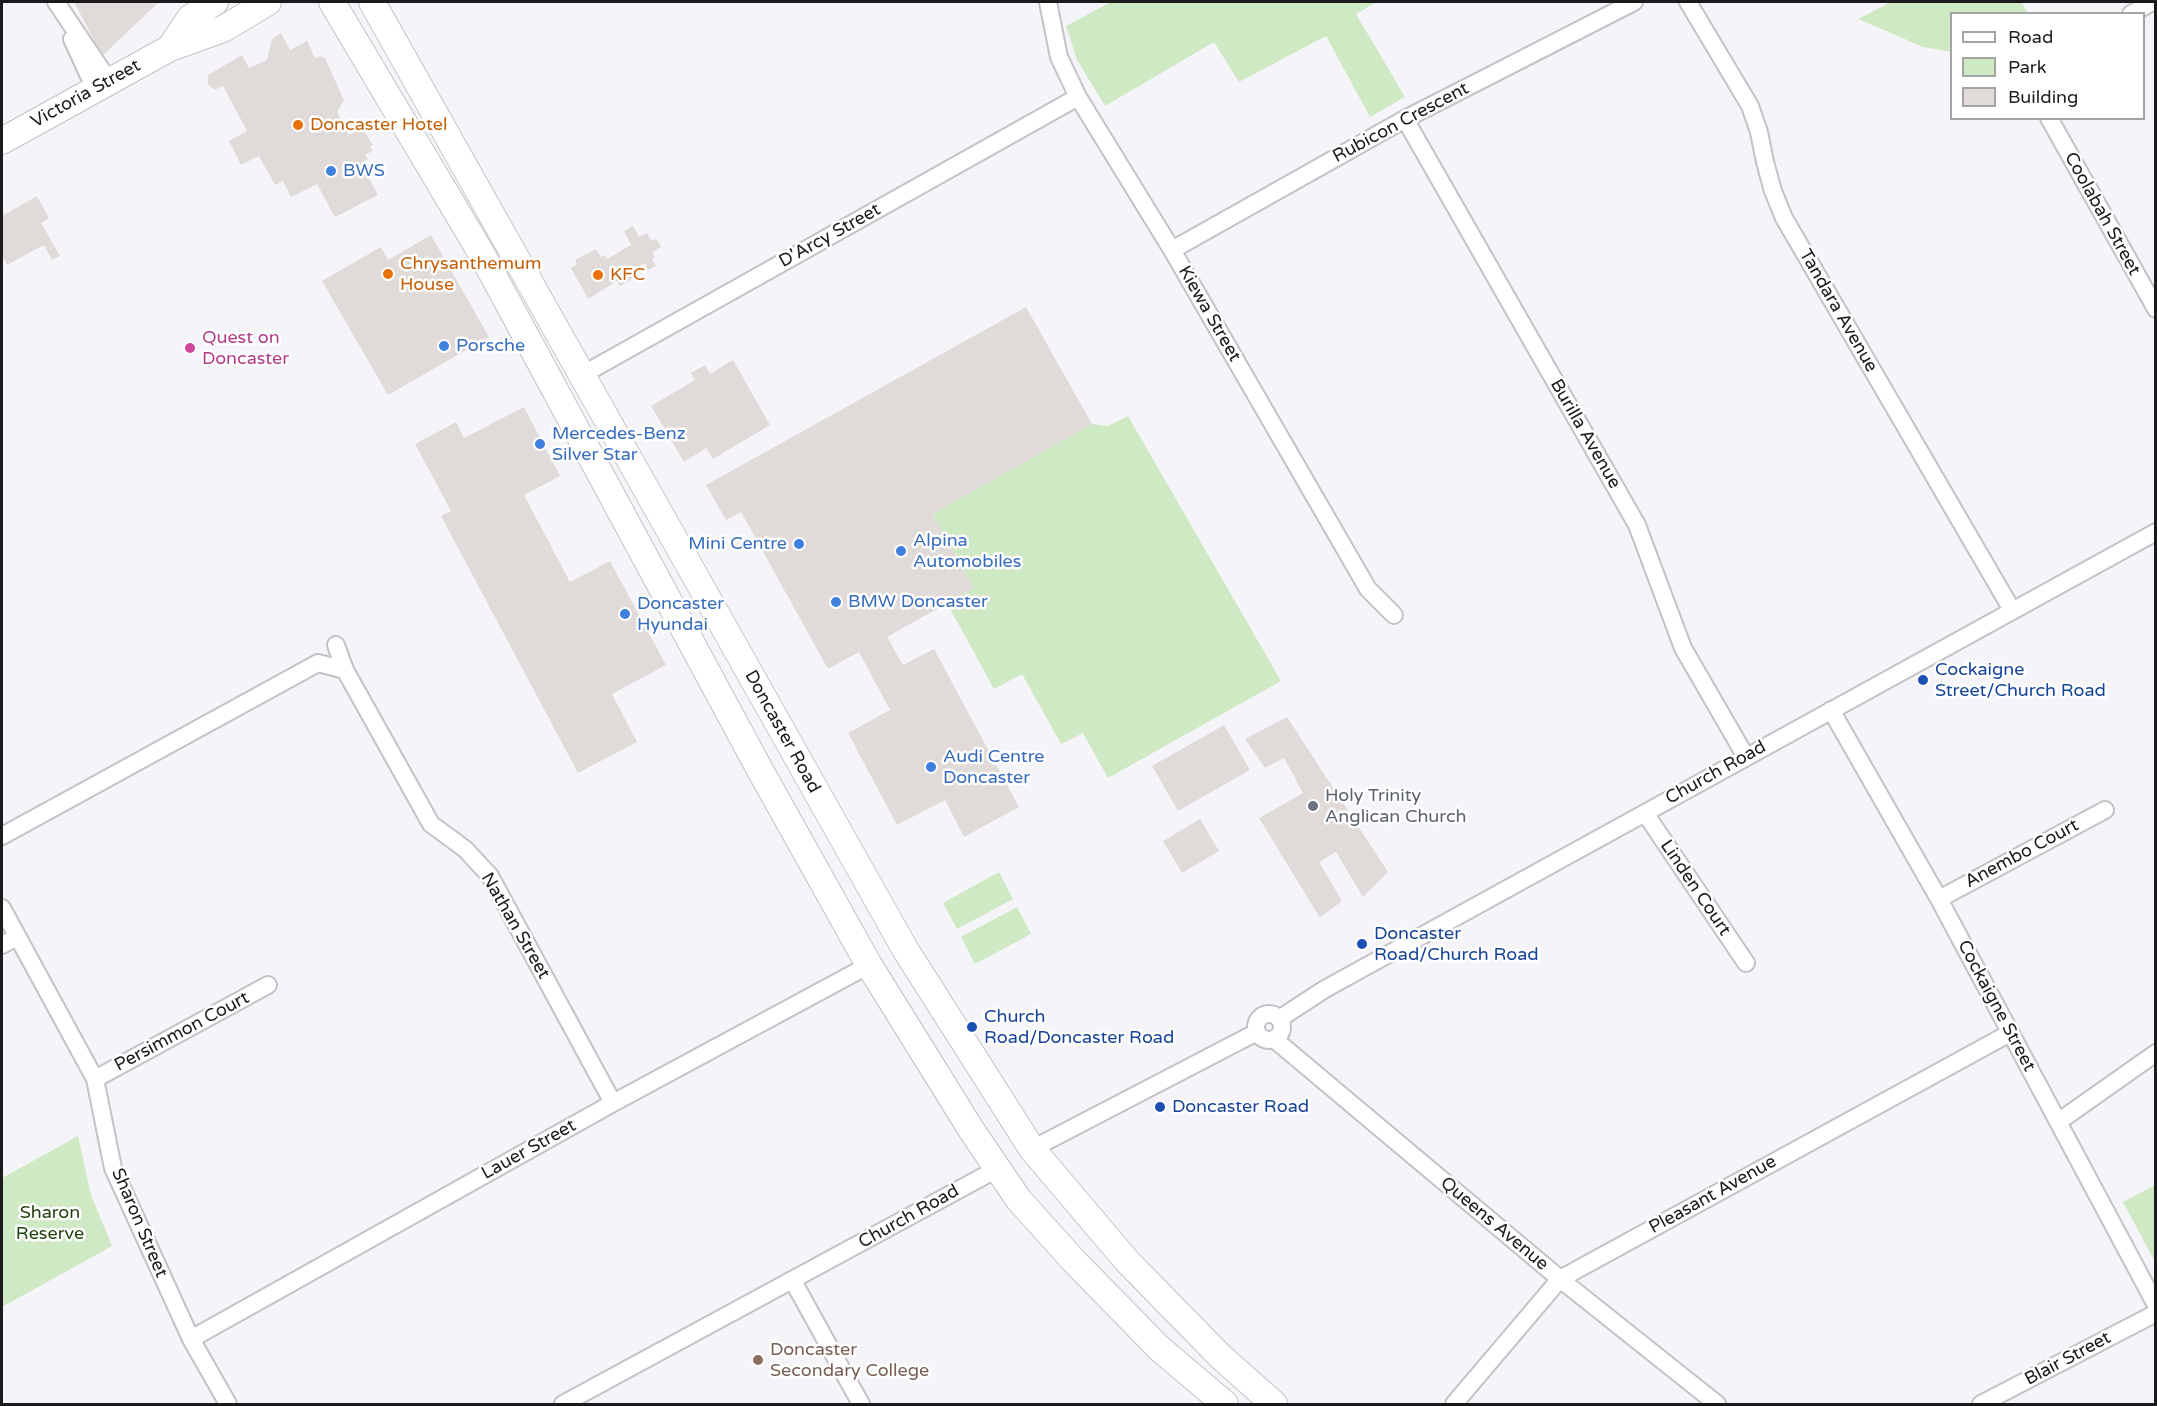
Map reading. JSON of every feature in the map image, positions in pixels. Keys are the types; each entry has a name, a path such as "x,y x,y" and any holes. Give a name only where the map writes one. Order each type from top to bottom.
{"main road":[{"name":"Victoria Street","path":"170,48 197,10 215,2"},
{"name":"Victoria Street","path":"2,141 170,48 223,28 268,2"},
{"name":"Doncaster Road","path":"332,2 476,245 760,770 869,965 997,1169 1019,1200 1073,1260 1159,1348 1225,1404"},
{"name":"Doncaster Road","path":"372,2 905,949 1032,1149 1127,1261 1221,1357 1274,1404"},
{"path":"476,245 502,231"},
{"path":"760,770 793,751"},
{"name":"Church Road","path":"997,1169 1032,1149"}],"street":[{"name":"Kiewa Street","path":"1048,2 1059,57 1078,97 1172,250 1368,589 1394,615"},
{"name":"Rubicon Crescent","path":"1172,250 1405,119 1634,2"},
{"name":"Tandara Avenue","path":"1688,2 1750,106 1759,132 1770,182 1784,218 2012,610"},
{"path":"2134,12 2152,2"},
{"path":"58,6 77,52 102,85"},
{"name":"D'Arcy Street","path":"582,375 1078,97"},
{"name":"Burilla Avenue","path":"1405,119 1637,525 1683,648 1746,757"},
{"name":"Coolabah Street","path":"2050,120 2156,309"},
{"name":"Church Road","path":"1280,1019 1325,988 2156,532"},
{"name":"Nathan Street","path":"336,645 345,670 431,824 465,849 490,876 613,1103"},
{"path":"2,836 318,663 345,670"},
{"name":"Cockaigne Street","path":"1831,710 1939,899 2156,1305"},
{"name":"Anembo Court","path":"1939,899 2105,810"},
{"name":"Linden Court","path":"1645,813 1746,963"},
{"name":"Sharon Street","path":"2,908 95,1078 113,1168 190,1339 228,1404"},
{"path":"2,945 17,937"},
{"name":"Lauer Street","path":"190,1339 613,1103 869,965"},
{"name":"Persimmon Court","path":"95,1078 268,985"},
{"path":"1272,1014 1280,1019 1283,1028 1279,1036 1274,1039 1266,1040 1257,1032 1257,1023 1264,1015 1272,1014"},
{"name":"Church Road","path":"1032,1149 1257,1032"},
{"name":"Pleasant Avenue","path":"1454,1404 1560,1279 2010,1033"},
{"name":"Queens Avenue","path":"1274,1039 1560,1279 1717,1404"},
{"path":"2058,1122 2156,1053"},
{"name":"Church Road","path":"563,1404 997,1169"},
{"path":"793,1281 861,1404"},
{"name":"Blair Street","path":"1981,1404 2156,1313"}],"green space":[{"path":"1111,2 1377,2 1356,14 1405,97 1370,117 1326,36 1239,82 1214,42 1105,106 1077,60 1066,26"},
{"path":"1891,2 2021,2 2027,12 1950,12 1950,52 1923,47 1858,19"},
{"path":"1128,416 1281,681 1108,778 1083,733 1061,744 1022,674 994,689 947,603 974,588 932,514 1092,424 1108,426"},
{"path":"999,872 1013,899 957,929 943,903"},
{"path":"1017,907 1031,934 975,964 961,937"},
{"name":"Sharon Reserve","path":"78,1136 91,1195 112,1246 2,1307 2,1178"},
{"path":"2155,1185 2155,1262 2123,1202"}],"building":[{"path":"74,2 159,2 102,56"},
{"path":"281,33 290,50 307,41 315,58 321,56 325,58 344,100 337,112 349,135 362,128 373,145 370,146 373,151 365,155 368,159 361,163 378,195 335,217 317,184 291,197 283,181 275,185 259,156 241,165 229,141 247,131 223,86 215,90 208,84 208,75 242,55 249,68 267,60 272,39"},
{"path":"37,196 49,218 41,223 60,256 52,260 44,245 7,265 2,255 2,216"},
{"path":"633,226 639,237 647,233 651,241 656,239 661,247 652,252 655,257 652,259 656,266 648,270 645,263 630,271 634,277 628,282 620,286 617,281 588,299 571,268 577,264 575,260 596,249 601,257 605,255 607,259 631,245 624,231"},
{"path":"431,235 489,337 388,395 322,281 381,247 388,260"},
{"path":"1026,307 1092,424 932,514 974,588 887,637 903,665 934,649 1019,807 964,837 945,800 897,825 848,733 890,710 859,652 828,669 741,512 726,520 706,485"},
{"path":"733,360 770,425 713,459 706,448 684,462 651,406 695,380 691,373 705,365 710,374"},
{"path":"524,407 560,476 524,495 570,582 610,561 666,665 612,694 637,742 578,773 441,516 451,511 415,444 456,422 464,438"},
{"name":"Holy Trinity Anglican Church","path":"1287,717 1388,872 1363,897 1336,852 1319,862 1342,901 1320,918 1259,818 1303,793 1284,758 1265,768 1245,739"},
{"path":"1224,725 1250,770 1178,811 1152,766"},
{"path":"1200,819 1219,851 1182,873 1163,841"}],"place":[{"name":"Doncaster Hotel","path":"298,125"},
{"name":"BWS","path":"331,171"},
{"name":"Chrysanthemum House","path":"388,274"},
{"name":"KFC","path":"598,275"},
{"name":"Porsche","path":"444,346"},
{"name":"Quest on Doncaster","path":"190,348"},
{"name":"Mercedes-Benz Silver Star","path":"540,444"},
{"name":"Mini Centre","path":"799,544"},
{"name":"Alpina Automobiles","path":"901,551"},
{"name":"BMW Doncaster","path":"836,602"},
{"name":"Doncaster Hyundai","path":"625,614"},
{"name":"Cockaigne Street/Church Road","path":"1923,680"},
{"name":"Audi Centre Doncaster","path":"931,767"},
{"name":"Holy Trinity Anglican Church","path":"1313,806"},
{"name":"Doncaster Road/Church Road","path":"1362,944"},
{"name":"Church Road/Doncaster Road","path":"972,1027"},
{"name":"Doncaster Road","path":"1160,1107"},
{"name":"Doncaster Secondary College","path":"758,1360"}]}
